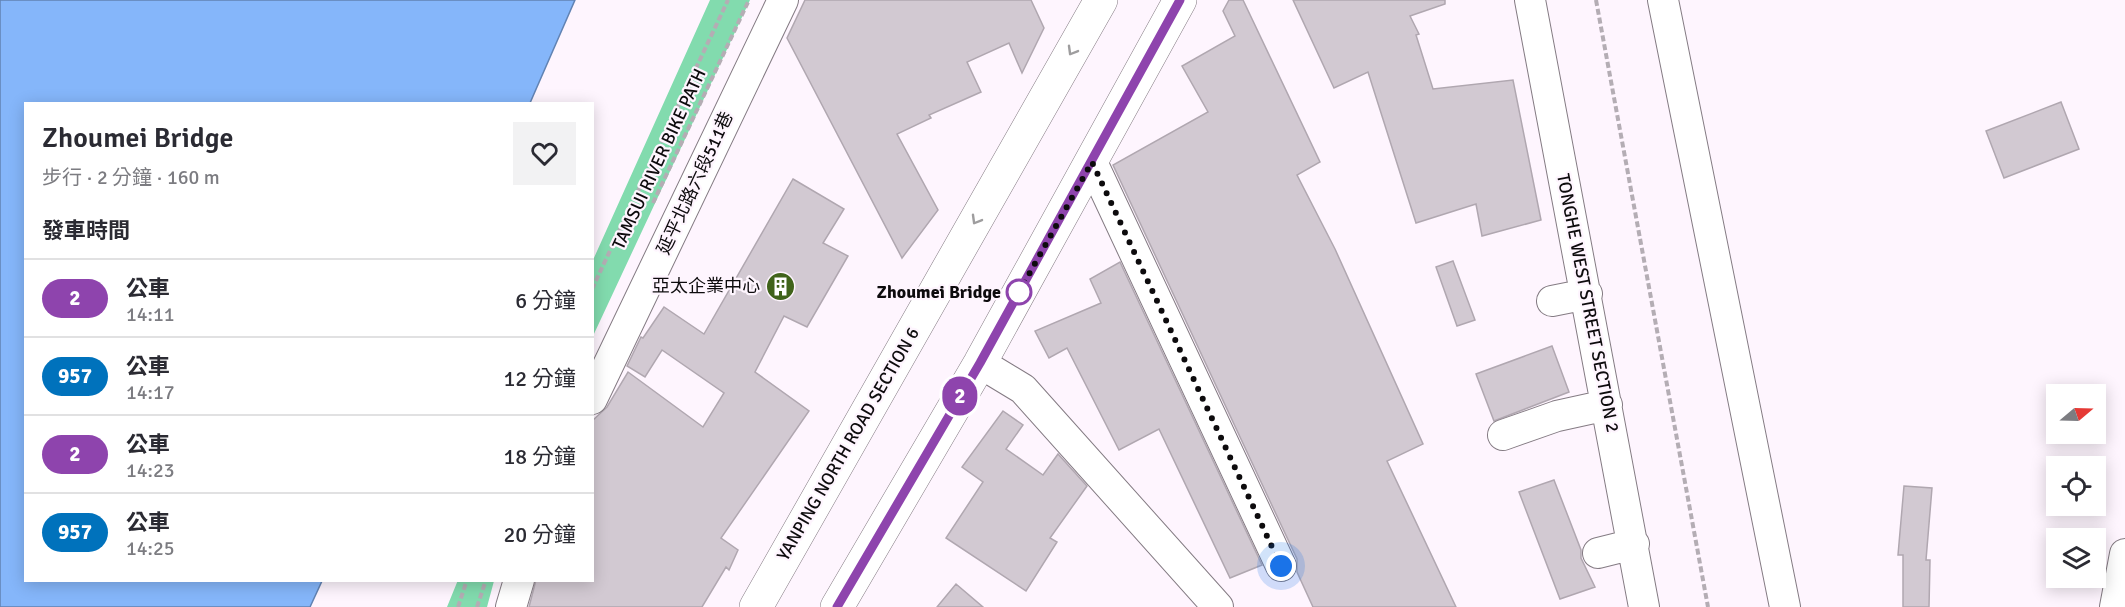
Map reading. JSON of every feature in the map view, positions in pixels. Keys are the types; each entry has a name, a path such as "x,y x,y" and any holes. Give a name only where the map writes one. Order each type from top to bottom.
{"main road":[{"name":"YANPING NORTH ROAD SECTION 6","path":"756,607 1101,0"},
{"path":"837,607 980,363 1180,0"}],"street":[{"name":"延平北路六段511巷","path":"594,395 783,0"},
{"name":"TONGHE WEST STREET SECTION 2","path":"1530,0 1634,544 1636,604"},
{"path":"1663,0 1785,607"},
{"path":"1092,162 1281,566"},
{"path":"1552,301 1587,294"},
{"path":"980,363 1023,389 1218,607"},
{"path":"1503,435 1557,416 1607,405"},
{"path":"1598,554 1634,544"},
{"path":"2115,607 2125,554"},
{"path":"511,607 518,582"}],"path":[{"path":"594,285 728,0"},
{"name":"TAMSUI RIVER BIKE PATH","path":"648,213 749,0"},
{"path":"1596,0 1708,607"},
{"path":"458,607 466,582"},
{"path":"477,607 485,582"}],"green space":[{"path":"710,0 750,0 594,334 594,258"},
{"path":"457,582 494,582 487,607 447,607"}],"water":[{"path":"0,0 575,0 530,102 24,102 24,582 322,582 310,607 0,607"}],"building":[{"path":"805,0 1031,0 1044,28 1022,73 1009,43 967,62 981,92 929,115 931,118 897,134 938,210 902,258 787,38"},
{"path":"1229,0 1243,0 1320,162 1297,175 1335,249 1423,444 1387,461 1456,607 1313,607 1297,572 1297,559 1113,165 1208,112 1182,66 1235,36 1223,11"},
{"path":"1293,0 1445,0 1445,4 1410,16 1419,34 1416,35 1433,89 1513,80 1541,220 1482,236 1476,204 1416,223 1368,72 1334,88"},
{"path":"2061,102 2079,149 2004,178 1986,131"},
{"path":"793,179 844,209 823,243 848,256 807,327 784,316 755,372 809,411 721,538 738,550 729,570 726,567 702,607 529,607 535,582 594,582 594,419 607,407 628,372 703,427 724,393 662,350 645,377 627,366 641,337 643,338 664,307 704,334"},
{"path":"1453,261 1475,320 1457,326 1436,267"},
{"path":"1120,262 1262,565 1230,578 1159,429 1119,450 1067,348 1049,358 1035,331 1101,303 1090,279"},
{"path":"1552,346 1569,392 1494,421 1476,374"},
{"path":"1003,411 1023,425 1006,449 1043,475 1058,454 1087,486 1050,538 1057,542 1026,591 946,538 983,482 962,467"},
{"path":"1554,480 1581,550 1581,558 1595,587 1560,599 1519,492"},
{"path":"1904,486 1932,488 1926,560 1930,560 1929,607 1903,607 1903,555 1898,555"},
{"path":"956,584 983,607 937,607"}],"bus line":[{"name":"2","path":"837,607 980,363 1180,0"}],"place":[{"name":"亞太企業中心","path":"781,286"},
{"name":"Zhoumei Bridge","path":"1019,292"}],"route":[{"path":"1019,292 1092,162 1281,566"}]}
